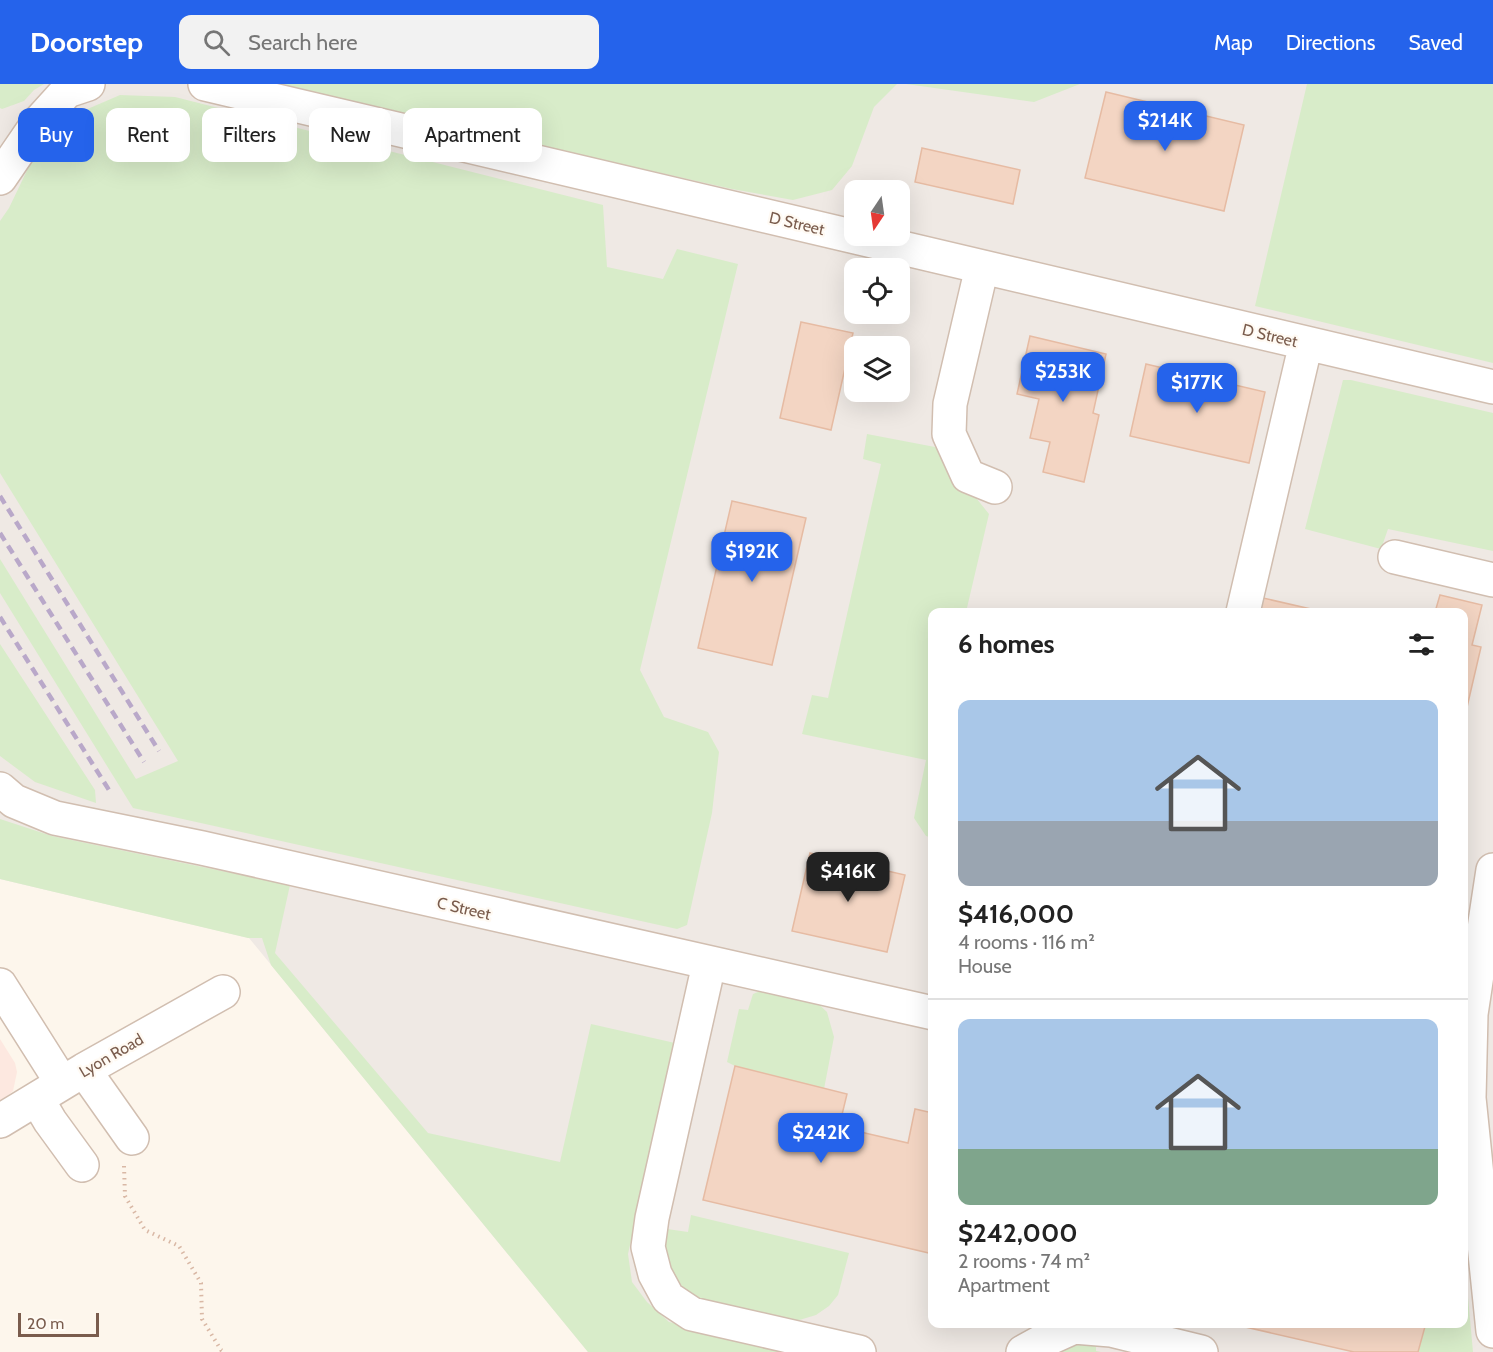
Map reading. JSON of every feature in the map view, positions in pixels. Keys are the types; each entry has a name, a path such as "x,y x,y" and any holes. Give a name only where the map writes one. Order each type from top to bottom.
{"street":[{"path":"0,178 37,124 67,91 88,84"},
{"name":"D Street","path":"205,84 1493,387"},
{"path":"982,267 950,404 950,434 968,476 995,487"},
{"path":"1244,608 1306,343"},
{"path":"1395,557 1493,580"},
{"name":"C Street","path":"0,789 14,801 55,818 213,850 928,1012"},
{"path":"1493,870 1472,1014 1469,1098 1477,1131 1493,1331"},
{"path":"709,964 652,1218 648,1246 655,1275 668,1299 692,1314 859,1352"},
{"path":"0,985 61,1084 128,1151"},
{"name":"Lyon Road","path":"0,1121 223,992"},
{"path":"61,1084 50,1121 82,1165"},
{"path":"1023,1352 1072,1328"},
{"path":"1087,1328 1112,1330 1201,1352"}],"path":[{"path":"128,1151 125,1196 145,1230 179,1246 201,1283 202,1319 224,1352"}],"shaded area":[{"path":"0,84 1493,84 1493,1352 588,1352 249,938 0,879"},
{"path":"0,1039 15,1063 17,1072 13,1091 0,1102"}],"green space":[{"path":"0,84 44,84 34,90 24,101 2,109 0,108"},
{"path":"265,84 897,84 874,107 852,166 832,190 793,200 732,189 542,146 542,108 403,108 403,115 391,112 391,108 372,108"},
{"path":"906,84 1080,84 1034,102"},
{"path":"1307,84 1493,84 1493,363 1255,306"},
{"path":"120,95 175,97 219,108 202,108 202,162 297,162 297,128 309,131 309,162 391,162 391,152 403,155 403,162 433,162 603,205 607,267 663,279 677,249 738,264 640,670 664,717 708,732 719,752 712,813 687,925 677,929 133,808 0,593 0,559 136,779 178,761 0,473 0,221 9,208 31,162 94,162 94,108 90,108"},
{"path":"1343,380 1493,413 1493,551 1388,529 1381,549 1305,529"},
{"path":"867,434 935,447 989,514 967,608 928,608 928,837 914,818 926,760 802,734 812,695 828,698 881,464 863,459"},
{"path":"0,644 95,790 96,803 35,782 0,756"},
{"path":"0,819 52,836 290,885 275,953 428,1133 560,1162 591,1024 675,1043 628,1254 632,1282 647,1302 669,1322 778,1349 778,1352 588,1352 271,965 262,938 248,938 0,879"},
{"path":"765,989 812,998 827,1012 834,1037 824,1089 727,1062 739,1009 748,1010 753,994"},
{"path":"691,1215 849,1253 838,1295 829,1306 816,1315 796,1321 708,1302 684,1294 661,1250 667,1229 688,1232"},
{"path":"1468,1297 1473,1352 1418,1352 1425,1328 1468,1328"},
{"path":"1096,1343 1096,1351 1101,1352 1056,1352 1073,1344"}],"building":[{"path":"1106,92 1244,125 1224,211 1085,178"},
{"path":"922,148 1020,170 1013,204 915,182"},
{"path":"801,322 853,333 852,336 844,336 844,373 831,430 780,418"},
{"path":"1030,336 1106,354 1093,413 1099,415 1084,482 1043,472 1050,442 1030,438 1039,399 1017,394"},
{"path":"1146,364 1265,392 1249,463 1130,436"},
{"path":"732,501 806,518 772,665 698,648"},
{"path":"1440,595 1482,605 1472,645 1481,647 1468,703 1468,608 1436,608"},
{"path":"1263,598 1307,608 1261,608"},
{"path":"810,853 905,875 887,952 792,931"},
{"path":"735,1066 847,1094 839,1127 908,1143 915,1109 928,1112 928,1253 703,1200"},
{"path":"1250,1328 1425,1328 1418,1352 1354,1352"}],"railway":[{"path":"0,496 159,751"},
{"path":"0,533 144,762"},
{"path":"0,617 109,790"}]}
